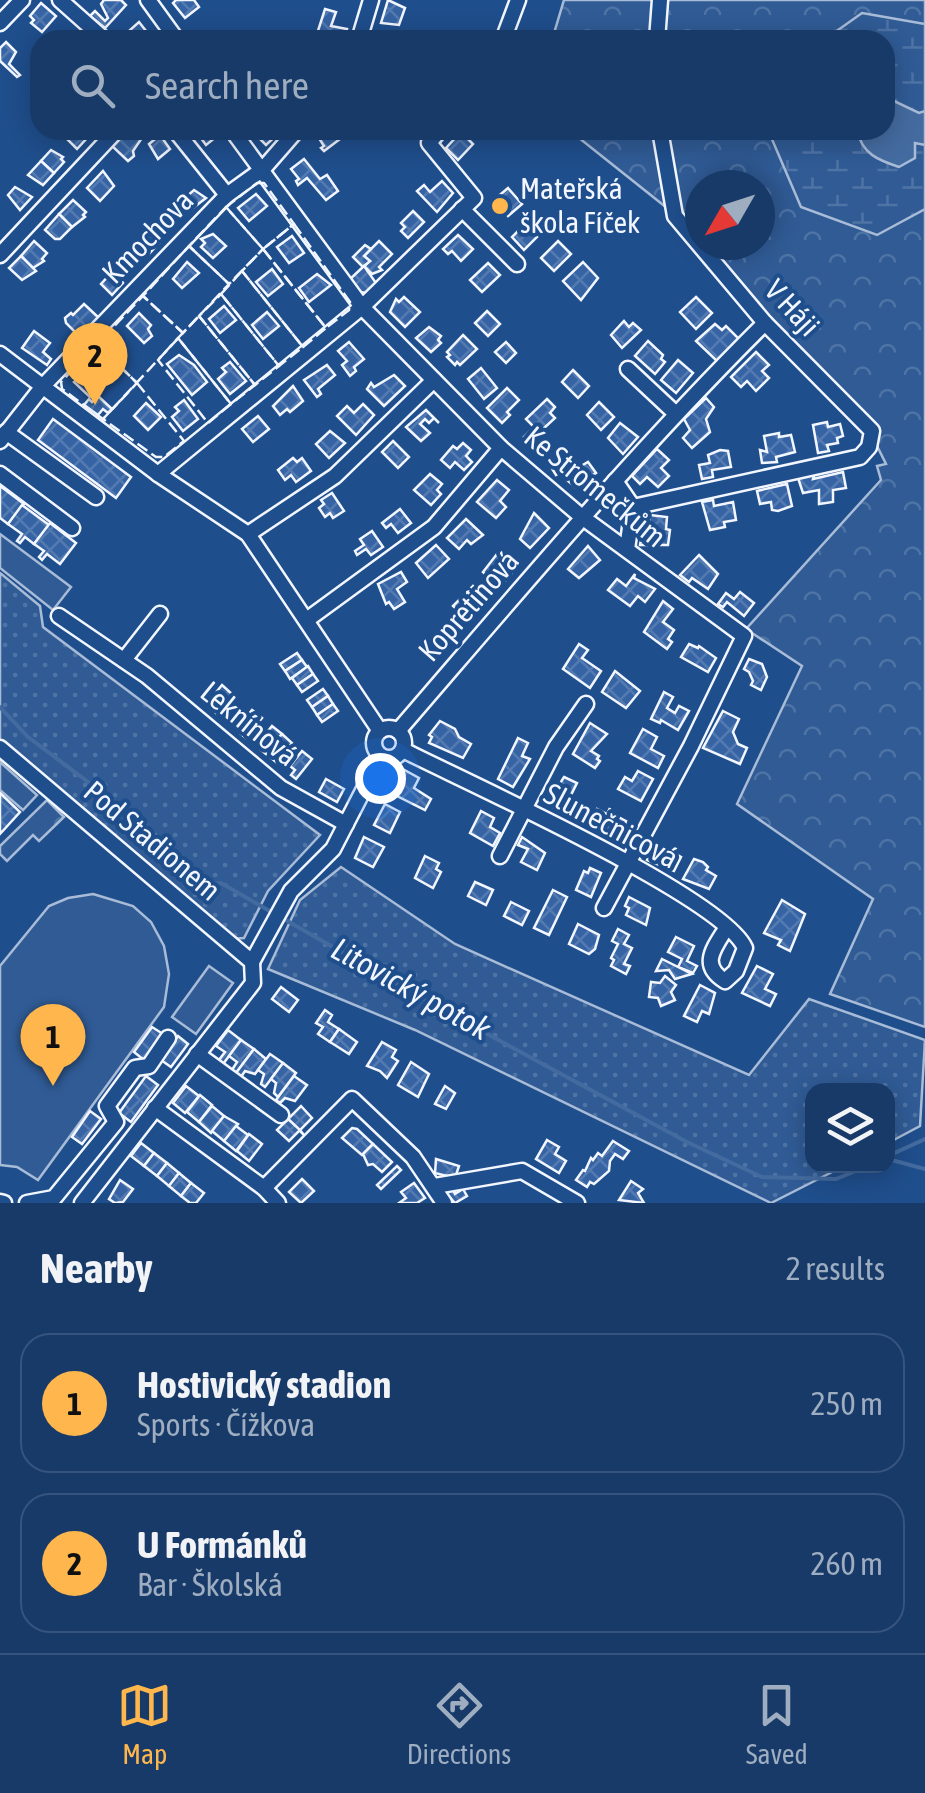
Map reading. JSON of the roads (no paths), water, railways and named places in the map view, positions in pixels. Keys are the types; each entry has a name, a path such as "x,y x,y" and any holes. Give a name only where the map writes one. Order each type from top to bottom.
{"street":[{"path":"0,23 22,0"},
{"path":"60,0 93,30"},
{"path":"148,0 170,30"},
{"path":"362,30 371,0"},
{"path":"506,30 518,0"},
{"path":"658,30 660,0"},
{"path":"0,255 108,140"},
{"path":"183,140 226,195"},
{"name":"Ke Stromečkům","path":"240,140 362,307 502,448 582,517 744,636 691,746 604,908"},
{"name":"Kmochova","path":"3,436 43,386 226,195 264,169 289,140"},
{"path":"158,474 362,307 474,198 430,140"},
{"name":"V Háji","path":"633,507 860,458 872,431 765,323 676,216 662,140"},
{"path":"462,210 517,264"},
{"name":"Kopretinová","path":"398,731 675,413 765,323"},
{"path":"0,354 158,474 248,534 380,731"},
{"path":"628,369 675,413"},
{"path":"248,534 335,476 434,380"},
{"path":"3,436 96,498"},
{"path":"308,620 434,527 502,448"},
{"path":"0,474 72,528"},
{"path":"615,481 633,507 627,549"},
{"path":"124,660 160,614"},
{"name":"Leknínová","path":"59,616 124,660 282,788 346,824"},
{"path":"500,856 556,747 586,704"},
{"path":"380,731 398,731 403,737 403,750 395,757 381,756 374,744 380,731"},
{"name":"Pod Stadionem","path":"0,748 252,962"},
{"name":"Slunečnicová","path":"403,750 626,862 711,912 727,926"},
{"path":"82,1203 253,983 252,962 267,931 293,888 325,860 381,756"},
{"path":"727,926 745,948 736,972 725,981 713,974 710,966 727,926"},
{"path":"27,1203 54,1198 76,1173 116,1122 107,1106 135,1068 150,1066 168,1038"},
{"path":"197,1054 281,1115"},
{"path":"264,1188 352,1099 413,1158 444,1203"},
{"path":"156,1108 264,1188 278,1203"},
{"path":"435,1186 522,1171 577,1203"}],"waterway":[{"name":"Litovický potok","path":"0,707 28,737 132,815 138,832 159,843 187,871 208,883 221,883 273,913"},
{"name":"Litovický potok","path":"282,918 687,1142 762,1177 836,1179 851,1173"},
{"name":"Litovický potok","path":"895,1153 925,1139"},
{"name":"Litovický potok","path":"895,1161 925,1169"}],"place":[{"name":"Mateřská škola Fíček","path":"500,206"},
{"name":"U Formánků","path":"95,405"},
{"name":"Hostivický stadion","path":"53,1086"}]}
